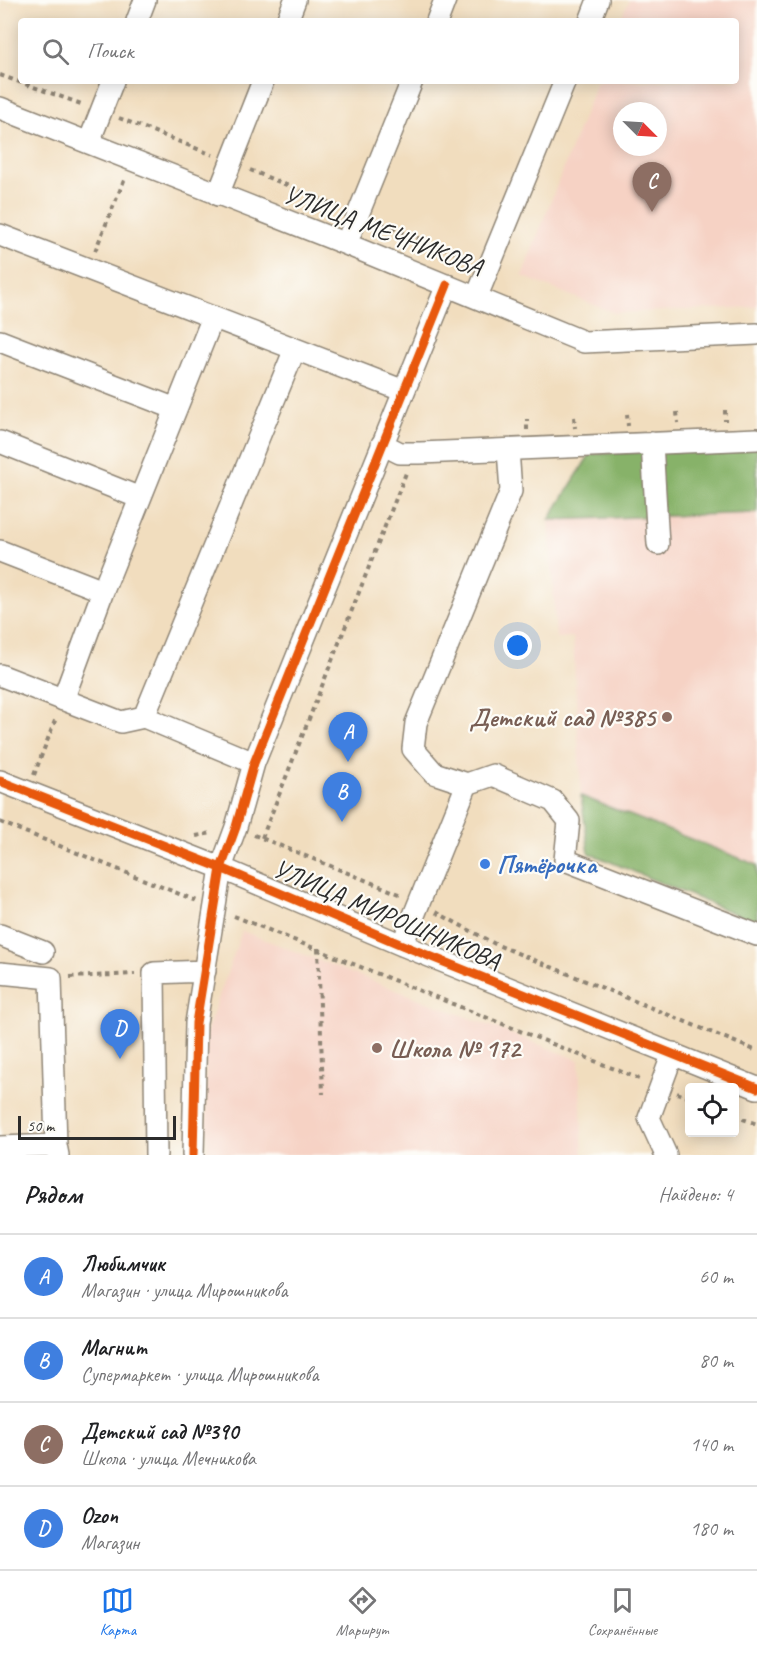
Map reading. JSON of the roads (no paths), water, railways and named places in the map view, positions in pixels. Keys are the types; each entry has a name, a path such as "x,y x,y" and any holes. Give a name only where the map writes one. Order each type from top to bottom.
{"street":[{"path":"138,18 145,0"},
{"path":"288,18 295,0"},
{"path":"438,18 445,0"},
{"path":"591,18 598,0"},
{"path":"89,142 112,84"},
{"path":"218,195 262,84"},
{"path":"346,244 411,84"},
{"path":"477,296 564,84"},
{"name":"УЛИЦА МЕЧНИКОВА","path":"0,108 477,296 584,342 757,334"},
{"path":"0,235 404,391"},
{"path":"193,1155 196,1023 221,868 236,827 254,763 447,285"},
{"path":"63,700 103,591 213,317"},
{"path":"0,341 176,409"},
{"path":"144,717 295,349"},
{"path":"382,444 400,453 414,453 757,439"},
{"path":"0,442 141,498"},
{"path":"652,443 658,543"},
{"path":"508,450 511,491 416,723 413,749 434,773 467,784 493,775 553,801 569,820 565,860 757,935"},
{"path":"0,551 103,591"},
{"path":"0,675 120,722 144,717 254,763"},
{"name":"УЛИЦА МИРОШНИКОВА","path":"0,782 221,868 402,945 757,1088"},
{"path":"402,945 467,784"},
{"path":"0,935 43,952"},
{"path":"156,1155 154,973 205,971"},
{"path":"0,973 51,978 57,1150 0,1147"},
{"path":"666,1155 649,1118 673,1053"}],"place":[{"name":"Детский сад №390","path":"652,212"},
{"name":"Детский сад №385","path":"667,717"},
{"name":"Любимчик","path":"348,762"},
{"name":"Магнит","path":"342,822"},
{"name":"Пятёрочка","path":"485,864"},
{"name":"Школа № 172","path":"377,1048"},
{"name":"Ozon","path":"120,1059"}]}
